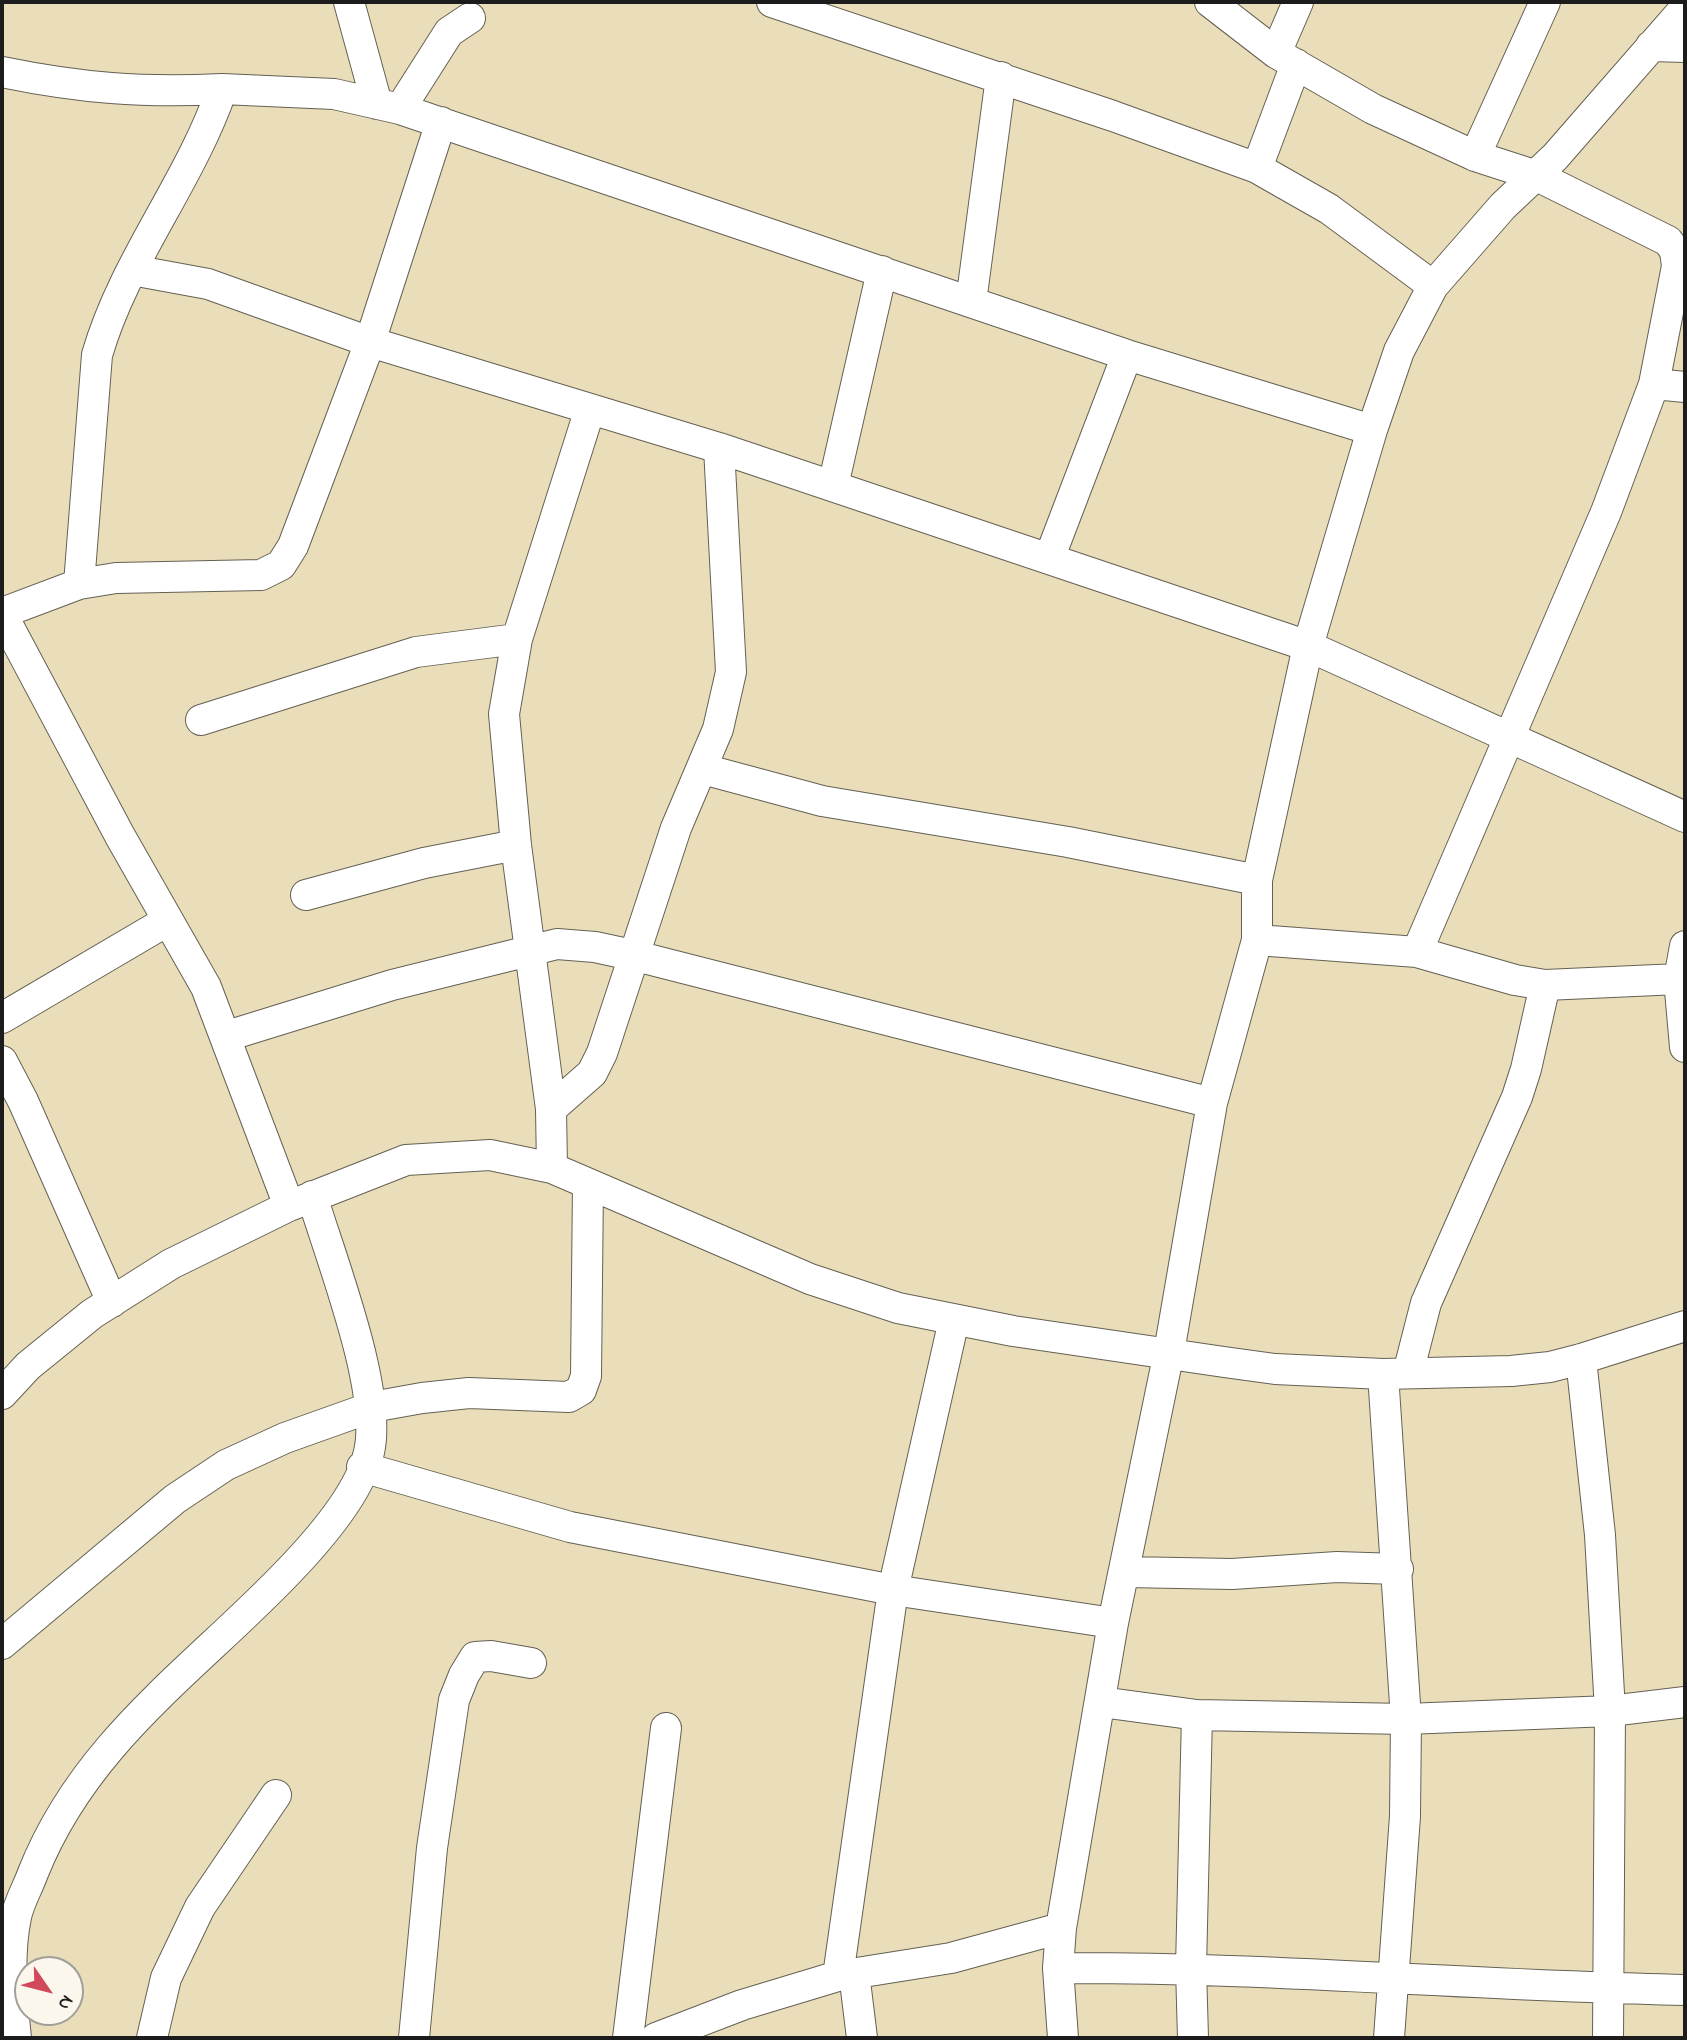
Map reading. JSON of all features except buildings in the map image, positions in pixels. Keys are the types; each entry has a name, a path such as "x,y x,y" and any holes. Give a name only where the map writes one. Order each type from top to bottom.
{"street":[{"path":"349,2 388,106"},
{"path":"772,2 1001,78 1257,168 1329,209 1433,286"},
{"path":"1210,2 1286,59 1373,109 1475,156 1537,176 1668,241 1675,251 1677,266 1654,384 1606,512 1417,952"},
{"path":"1257,168 1298,2"},
{"path":"1475,156 1545,2"},
{"path":"1063,2038 1058,1968 1061,1928 1113,1623 1169,1352 1212,1103 1257,940 1258,880 1308,646 1372,429 1399,351 1433,286 1503,206 1537,176 1685,9"},
{"path":"388,106 449,32 470,18"},
{"path":"1651,46 1685,47"},
{"path":"2,72 76,87 163,92 222,89 334,94 388,106 1127,355 1372,429"},
{"path":"971,302 1001,78"},
{"path":"79,584 97,355 105,327 132,270 182,180 222,89"},
{"path":"16,2038 11,1994 16,1917 46,1840 90,1769 143,1709 255,1606 314,1545 352,1491 369,1453 372,1407 357,1346 301,1201 206,987 167,921 2,614 79,584 116,578 261,575 281,565 293,546 299,524 370,342 441,122"},
{"path":"132,270 208,284 370,342 719,448 1308,646 1685,817"},
{"path":"833,486 882,271"},
{"path":"1049,559 1127,355"},
{"path":"1654,384 1685,387"},
{"path":"552,1168 551,1109 516,845 504,715 517,639 590,409"},
{"path":"551,1109 592,1073 602,1053 632,955 676,828 719,729 731,672 719,448"},
{"path":"201,720 416,652 517,639"},
{"path":"703,769 822,802 1068,842 1258,880"},
{"path":"306,895 424,863 516,845"},
{"path":"2,1018 167,921"},
{"path":"1257,940 1417,952 1515,980 1545,985 1679,979"},
{"path":"227,1036 392,985 557,944 596,947 632,955 1212,1103"},
{"path":"1685,946 1679,979 1685,1047"},
{"path":"1390,2038 1405,1816 1406,1719 1398,1569 1395,1373 1517,1097 1545,985"},
{"path":"2,1061 12,1106 112,1302"},
{"path":"2,1394 28,1367 112,1302 172,1264 301,1201 406,1160 490,1155 552,1168 810,1279 898,1308 954,1320 1275,1369 1395,1373 1511,1371 1550,1367 1685,1325"},
{"path":"2,1644 175,1499 226,1465 285,1437 372,1407 469,1393 569,1397 581,1390 586,1377 588,1184"},
{"path":"862,2038 846,1974 893,1590 954,1320"},
{"path":"1581,1359 1600,1535 1610,1711 1608,2038"},
{"path":"362,1467 570,1527 893,1590 1113,1623"},
{"path":"1125,1572 1232,1574 1337,1567 1398,1569"},
{"path":"414,2038 431,1861 454,1700 475,1657 491,1656 531,1663"},
{"path":"1101,1702 1197,1715 1406,1719 1610,1711 1685,1702"},
{"path":"1193,2038 1191,1968 1197,1715"},
{"path":"628,2038 666,1728"},
{"path":"152,2038 166,1978 200,1907 276,1795"},
{"path":"656,2038 742,2005 846,1974 951,1958 1061,1928"},
{"path":"1058,1968 1191,1968 1392,1980 1685,1990"}]}
